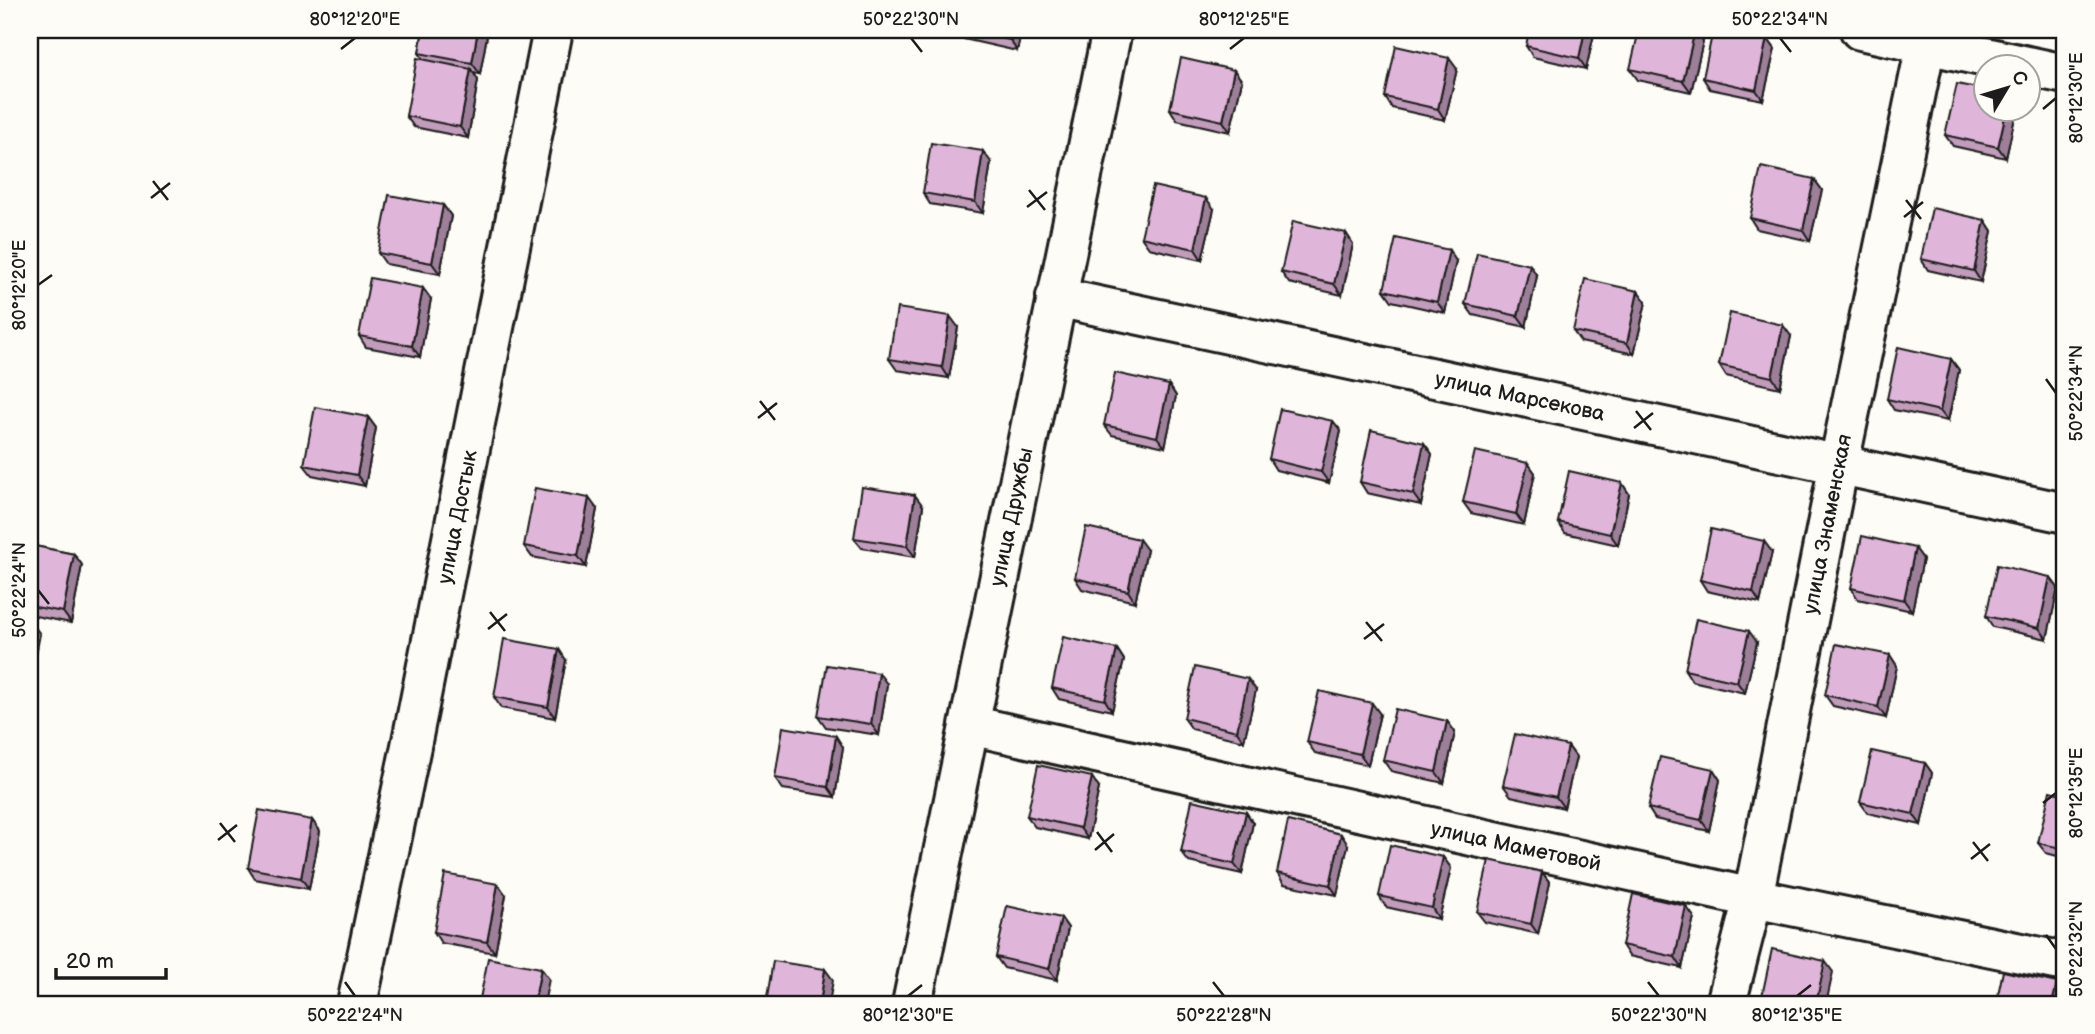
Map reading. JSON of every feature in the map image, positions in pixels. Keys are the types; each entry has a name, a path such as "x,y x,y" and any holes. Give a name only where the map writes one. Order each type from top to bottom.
{"street":[{"name":"улица Достык","path":"357,1004 553,30"},
{"name":"улица Дружбы","path":"912,1004 1112,30"},
{"path":"1860,30 1928,37 2065,74"},
{"name":"улица Знаменская","path":"1726,1004 1753,898 1839,464 1928,37"},
{"name":"улица Марсекова","path":"1056,297 2065,513"},
{"name":"улица Маметовой","path":"968,725 1753,898 2065,962"}],"building":[{"path":"423,30 478,30 472,63 419,53"},
{"path":"962,30 1012,30 1010,40"},
{"path":"1529,30 1585,30 1579,58 1526,46"},
{"path":"1639,30 1695,30 1683,81 1630,69"},
{"path":"1713,30 1729,30 1767,38 1756,90 1703,78"},
{"path":"1396,46 1449,58 1438,109 1385,97"},
{"path":"417,58 471,69 460,127 406,116"},
{"path":"1181,58 1234,70 1223,121 1170,109"},
{"path":"1957,84 1972,87 1972,122 2004,122 1998,147 1945,135"},
{"path":"931,143 983,151 975,202 923,193"},
{"path":"1761,167 1814,179 1803,230 1750,218"},
{"path":"1153,186 1206,198 1195,249 1141,237"},
{"path":"389,195 443,205 432,263 378,253"},
{"path":"1932,208 1985,220 1974,271 1921,259"},
{"path":"1293,221 1346,233 1334,284 1281,272"},
{"path":"1396,238 1449,250 1437,302 1384,290"},
{"path":"1477,253 1530,265 1518,316 1465,304"},
{"path":"370,278 423,288 412,346 359,336"},
{"path":"1585,279 1638,291 1627,343 1573,331"},
{"path":"897,308 950,316 942,367 889,359"},
{"path":"1730,313 1783,325 1772,377 1719,365"},
{"path":"1898,347 1951,359 1940,411 1887,399"},
{"path":"1115,373 1169,385 1157,437 1104,425"},
{"path":"315,407 368,417 357,475 304,465"},
{"path":"1280,409 1333,421 1321,472 1269,459"},
{"path":"1371,430 1424,443 1413,494 1360,482"},
{"path":"1475,451 1528,463 1516,514 1463,502"},
{"path":"1569,471 1622,483 1610,534 1558,522"},
{"path":"862,487 915,495 907,546 854,538"},
{"path":"535,488 589,498 578,556 524,546"},
{"path":"1086,527 1139,539 1128,591 1075,578"},
{"path":"1711,529 1764,541 1753,592 1700,580"},
{"path":"1862,536 1915,548 1904,600 1851,588"},
{"path":"30,545 74,554 63,612 30,606"},
{"path":"1997,565 2050,577 2039,628 1986,616"},
{"path":"1696,619 1749,631 1737,682 1685,670"},
{"path":"1063,637 1117,649 1105,700 1052,688"},
{"path":"504,639 559,649 548,707 494,697"},
{"path":"1836,644 1890,655 1878,707 1825,695"},
{"path":"827,665 879,673 871,724 818,716"},
{"path":"1195,667 1248,679 1237,731 1184,718"},
{"path":"1319,691 1372,703 1360,754 1307,742"},
{"path":"1395,709 1447,721 1436,772 1383,760"},
{"path":"2065,713 2065,747 2058,745"},
{"path":"783,727 836,736 828,787 775,778"},
{"path":"1515,734 1568,746 1556,797 1503,785"},
{"path":"1872,751 1925,763 1913,814 1860,802"},
{"path":"1660,757 1713,769 1701,820 1648,808"},
{"path":"1038,765 1092,777 1080,828 1027,816"},
{"path":"2050,791 2065,795 2065,849 2038,843"},
{"path":"1192,800 1246,812 1234,864 1181,852"},
{"path":"259,810 312,820 301,878 248,868"},
{"path":"1288,821 1341,834 1330,885 1277,873"},
{"path":"1390,845 1443,857 1432,908 1379,896"},
{"path":"1489,860 1542,872 1531,924 1477,912"},
{"path":"445,874 498,884 487,942 434,932"},
{"path":"1633,894 1686,906 1675,957 1622,945"},
{"path":"1007,906 1061,918 1049,969 996,957"},
{"path":"1772,949 1825,961 1816,1004 1776,1004 1761,1001"},
{"path":"488,958 541,968 534,1004 479,1004"},
{"path":"773,961 825,969 820,1004 766,1004"},
{"path":"2003,971 2057,983 2052,1004 1996,1004"}]}
